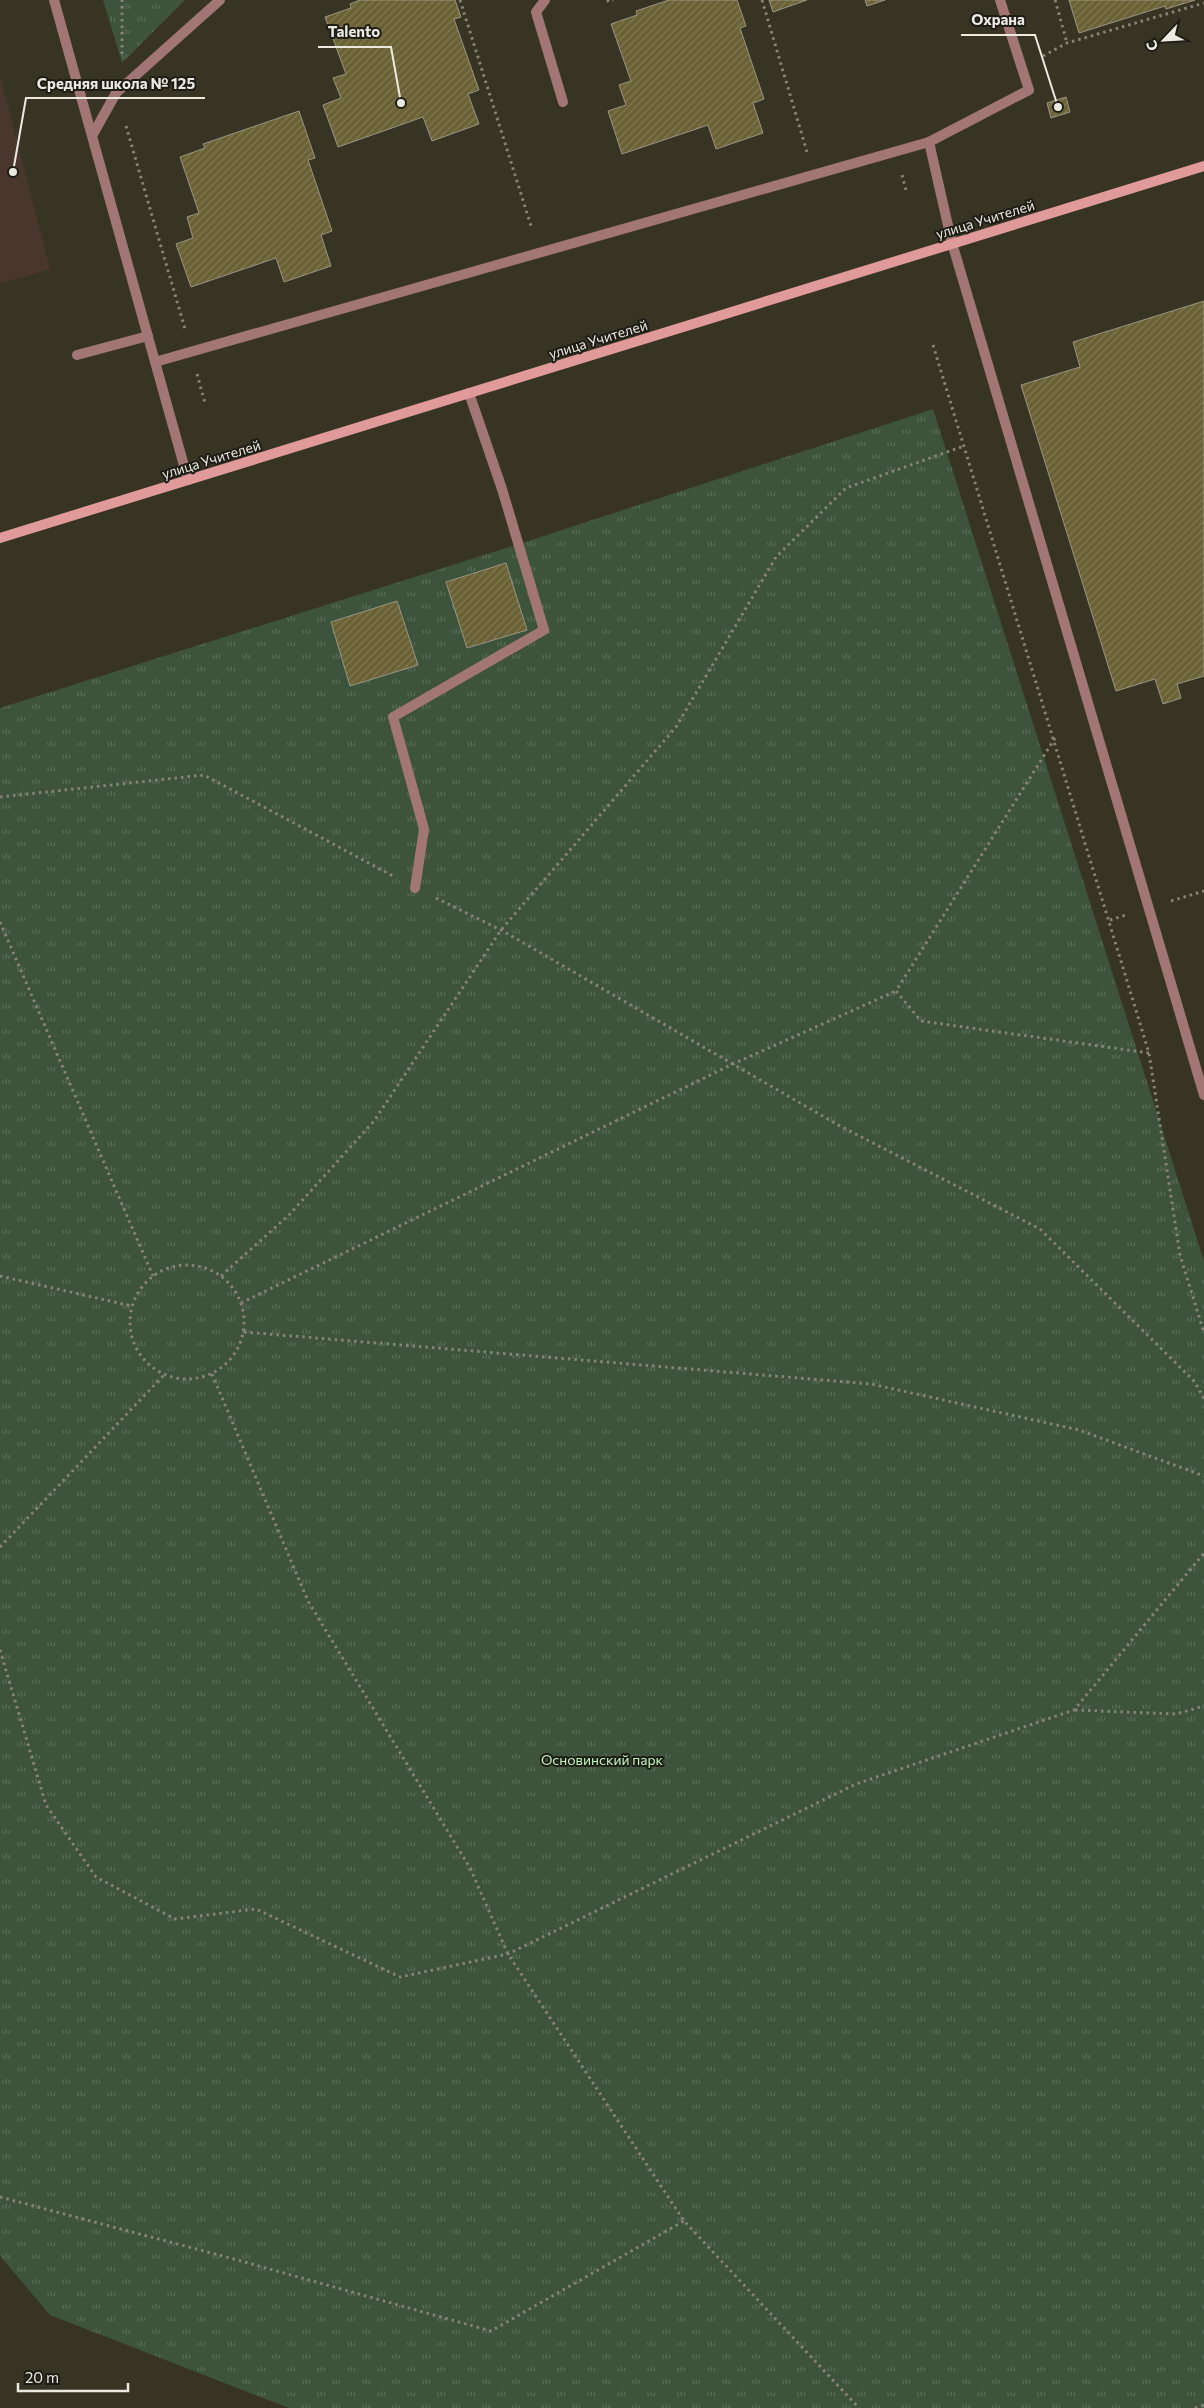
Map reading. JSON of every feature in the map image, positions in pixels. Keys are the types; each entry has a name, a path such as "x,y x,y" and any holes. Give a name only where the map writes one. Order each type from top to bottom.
{"main road":[{"name":"улица Учителей","path":"0,538 1204,166"}],"lane":[{"path":"54,0 188,480"},
{"path":"92,136 116,93 220,0"},
{"path":"545,0 536,12 563,102"},
{"path":"156,362 929,142 1028,90 1000,0"},
{"path":"929,142 952,243 1204,1095"},
{"path":"77,355 148,336"},
{"path":"416,888 424,828 393,717 544,630 502,489 469,393"}],"path":[{"path":"122,0 122,64 116,93 186,330"},
{"path":"460,0 534,235"},
{"path":"607,0 608,2 613,0"},
{"path":"762,0 808,155"},
{"path":"1054,0 1067,43"},
{"path":"895,153 908,194"},
{"path":"933,345 1149,1053 1180,1256 1204,1333"},
{"path":"221,1276 289,1215 374,1121 501,930 676,727 776,556 846,488 964,446"},
{"path":"241,1303 733,1064 896,991 1054,738"},
{"path":"0,797 204,775 416,888 501,930 840,1126 1040,1229 1195,1382 1204,1398"},
{"path":"0,922 153,1276"},
{"path":"896,991 921,1021 1149,1053"},
{"path":"187,1265 205,1268 221,1276 233,1288 241,1303 244,1317 244,1332 238,1349 227,1364 212,1374 196,1379 180,1379 164,1375 150,1366 136,1346 130,1322 132,1306 140,1289 153,1276 169,1267 187,1265"},
{"path":"0,1276 132,1306"},
{"path":"244,1332 871,1384 1079,1430 1204,1476"},
{"path":"212,1374 308,1601 470,1868 508,1954 684,2221 859,2408"},
{"path":"0,1547 164,1375"},
{"path":"1074,1710 1204,1553"},
{"path":"0,1650 46,1805 96,1877 175,1919 256,1909 400,1977 508,1954 856,1784 1074,1710 1176,1714 1204,1706"},
{"path":"0,2197 234,2258 491,2330 684,2221"},
{"path":"1195,2408 1204,2405"}],"shaded area":[{"path":"0,75 50,269 0,284"}],"green space":[{"path":"103,0 185,0 122,63"},
{"name":"Основинский парк","path":"933,409 1204,1261 1204,2408 289,2408 50,2315 0,2256 0,708 519,544"}],"building":[{"path":"360,0 455,0 461,17 454,19 479,90 468,94 479,124 432,141 423,117 338,147 323,105 341,98 333,78 346,74 325,17 351,8 350,4"},
{"path":"669,0 737,0 746,26 740,28 764,99 753,103 763,133 716,149 708,125 622,154 608,111 626,105 619,85 631,81 611,24 637,15 636,11"},
{"path":"769,0 807,0 773,12"},
{"path":"865,0 885,0 867,6"},
{"path":"1069,0 1195,0 1166,9 1165,6 1079,33"},
{"path":"1066,97 1070,112 1051,118 1047,103"},
{"path":"299,111 315,158 308,160 332,231 321,235 331,266 284,282 276,258 191,287 176,244 193,238 187,217 199,213 180,157 205,148 203,144"},
{"path":"1204,301 1204,676 1177,684 1181,698 1163,704 1155,679 1116,691 1021,385 1080,367 1073,342"},
{"path":"506,563 527,630 467,648 446,582"},
{"path":"397,601 418,665 350,686 331,622"}],"place":[{"name":"Talento","path":"401,103"},
{"name":"Охрана","path":"1058,107"},
{"name":"Средняя школа № 125","path":"13,172"}]}
